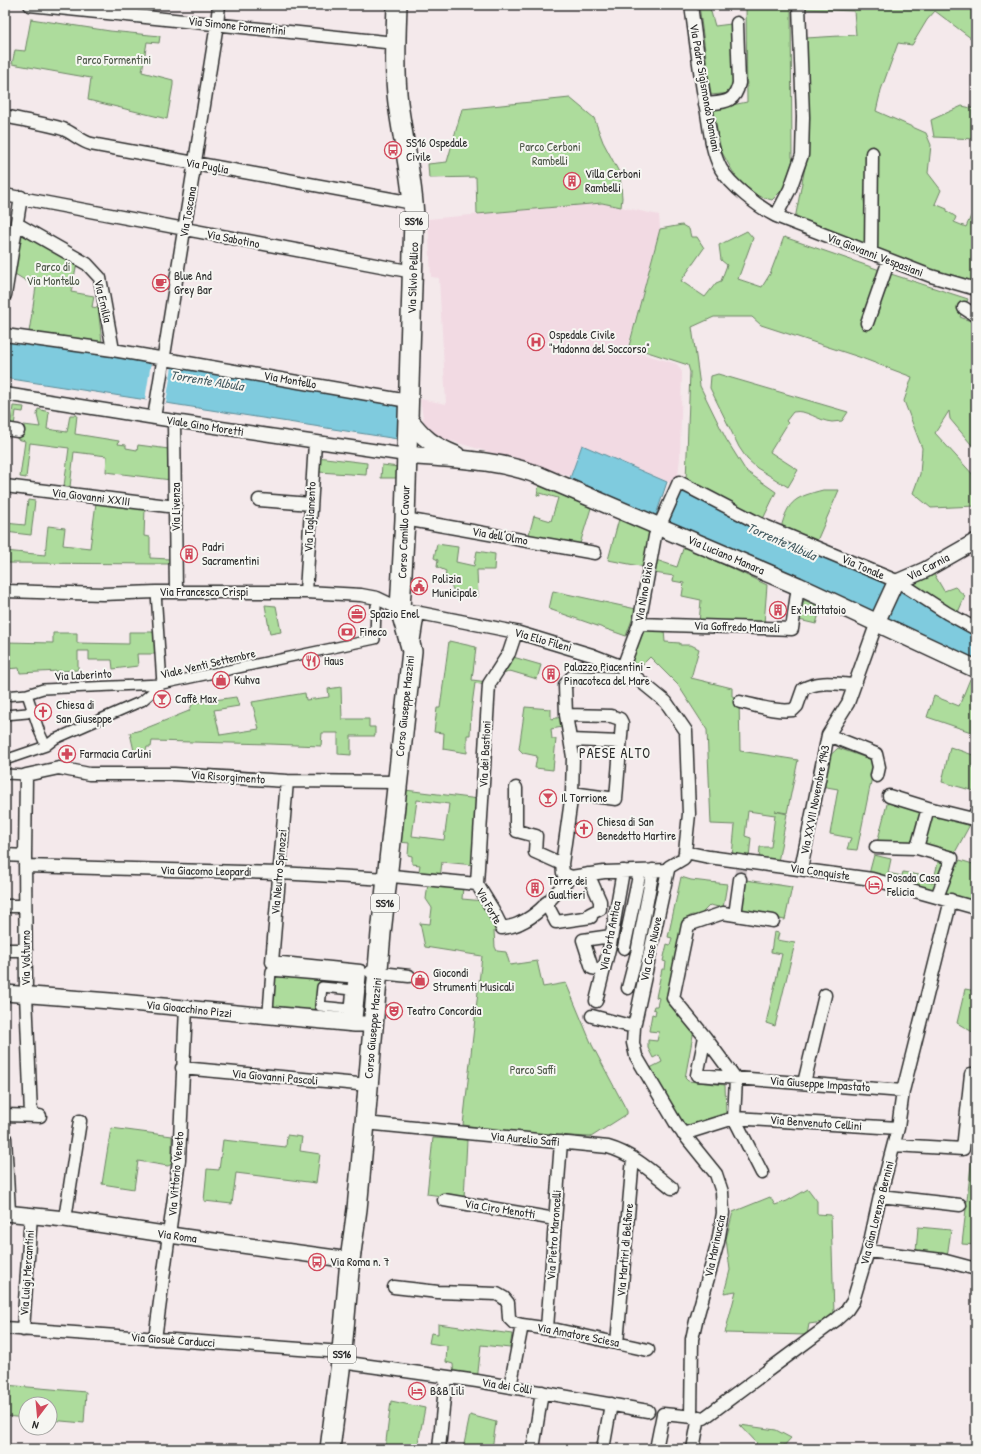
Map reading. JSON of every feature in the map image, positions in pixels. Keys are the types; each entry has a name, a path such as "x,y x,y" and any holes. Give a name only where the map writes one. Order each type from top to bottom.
{"main road":[{"name":"Via Silvio Pellico","path":"397,5 396,43 398,102 413,203 414,235 406,455"},
{"name":"Via Luciano Manara","path":"408,410 420,434 430,443 469,460"},
{"name":"Via Luciano Manara","path":"406,455 469,460 510,466 661,521 798,586 879,618 976,669"},
{"name":"Corso Camillo Cavour","path":"406,455 405,519 409,610"},
{"name":"Corso Giuseppe Mazzini","path":"330,1449 369,1085 364,1024 369,972 388,877 412,651 409,610"}],"street":[{"name":"Via Simone Formentini","path":"30,5 396,43"},
{"name":"Via Toscana","path":"154,418 196,164 219,5"},
{"name":"Via Padre Sigismondo Damiani","path":"690,5 700,76 714,152 723,171 738,188 762,208 776,216"},
{"path":"776,216 790,189 802,155 803,117 799,5"},
{"path":"705,104 728,101 733,98 737,92 739,83 737,24"},
{"name":"Via Puglia","path":"5,116 58,128 70,132 83,141 91,144 413,203"},
{"path":"871,253 872,153"},
{"name":"Via Sabotino","path":"5,195 413,272"},
{"path":"5,296 21,197"},
{"name":"Via Giovanni Vespasiani","path":"776,216 931,276 976,289"},
{"name":"Via Emilia","path":"17,224 87,264 100,278 113,350"},
{"path":"867,322 889,260"},
{"path":"964,308 976,316"},
{"name":"Via Montello","path":"5,335 113,350 408,410"},
{"name":"Viale Gino Moretti","path":"5,394 154,418 406,455"},
{"name":"Via Livenza","path":"174,421 176,592"},
{"path":"5,429 18,431"},
{"name":"Via Tagliamento","path":"306,592 315,442"},
{"name":"Via Giovanni XXIII","path":"5,486 176,507"},
{"name":"Via Nino Bixio","path":"566,715 565,684 572,677 626,679 623,667 639,624 653,544 661,521 678,486"},
{"name":"Via Tonale","path":"678,486 760,524 897,583 976,629"},
{"path":"259,500 311,504"},
{"name":"Via dell'Olmo","path":"405,519 595,553"},
{"name":"Via Carnia","path":"879,618 897,583 925,570 976,542"},
{"name":"Via Goffredo Mameli","path":"639,624 792,629 798,586"},
{"name":"Via Francesco Crispi","path":"5,591 103,594 156,592 306,592 361,595 377,598 409,610"},
{"path":"156,592 162,684"},
{"name":"Viale Venti Settembre","path":"5,760 46,746 55,739 142,701 162,684 375,639 376,606"},
{"name":"Via Elio Fileni","path":"409,610 516,632 592,655 623,667 666,702 686,732 689,814 685,852"},
{"name":"Via XXVII Novembre 1943","path":"801,869 828,736 848,703 879,618"},
{"name":"Via dei Bastioni","path":"477,884 489,684 509,653 516,632"},
{"name":"Via Laberinto","path":"5,696 27,694 43,689 162,684"},
{"path":"740,702 784,711 793,710 797,706 803,689 811,684 854,685"},
{"path":"27,694 46,746"},
{"path":"5,715 27,713 33,710"},
{"path":"572,793 616,799 622,722 620,719 611,716 566,715 573,757 572,793 562,864 563,873 570,877 623,871 668,870 669,867 684,858 685,852"},
{"path":"828,736 876,754 879,767 877,776"},
{"path":"570,740 620,742"},
{"name":"Via Risorgimento","path":"26,775 59,768 89,774 174,774 287,781 397,782"},
{"path":"5,774 26,775"},
{"name":"Via Volturno","path":"5,1115 36,1115 26,994 26,775"},
{"name":"Via Neutro Spinozzi","path":"287,781 272,962 369,972"},
{"path":"516,788 517,831 536,836 536,852 562,864"},
{"path":"889,796 928,808 973,819 976,812"},
{"path":"917,848 928,808"},
{"path":"876,847 917,848 952,858 937,897"},
{"name":"Via Conquiste","path":"685,852 709,857 872,879 976,908"},
{"name":"Via Giacomo Leopardi","path":"5,855 25,861 388,877"},
{"path":"628,988 637,953 653,870"},
{"name":"Via Case Nuove","path":"634,1028 668,870"},
{"name":"Via Porta Antica","path":"596,1001 611,941 623,871"},
{"path":"624,948 640,871"},
{"path":"546,903 556,922 591,916 590,914 600,909 600,901 588,874"},
{"name":"Via Forte","path":"388,877 392,876 477,884 502,928 520,923 543,909 546,903 570,877"},
{"path":"731,914 736,878"},
{"name":"Via Gian Lorenzo Bernini","path":"695,1417 704,1418 844,1313 851,1304 868,1251 880,1196 894,1145 903,1091 950,900"},
{"path":"600,901 617,903"},
{"path":"5,906 25,906"},
{"path":"762,1173 734,1118 736,1079 705,1037 673,998 688,925 723,913 773,921"},
{"path":"604,970 592,968 583,940 611,941 637,953 650,956"},
{"path":"5,950 26,950"},
{"path":"271,970 353,978 350,1009 350,1018 268,1011 271,970"},
{"path":"369,972 409,976"},
{"path":"350,1009 320,1006 322,987 352,990"},
{"name":"Via Gioacchino Pizzi","path":"5,993 364,1024"},
{"path":"804,1083 825,995"},
{"name":"Via Vittorio Veneto","path":"155,1339 179,1160 182,1068 186,1008"},
{"path":"592,1016 634,1028"},
{"name":"Via Marinuccia","path":"634,1028 633,1044 636,1056 682,1134 716,1174 721,1187 723,1202 722,1219 716,1252 692,1339 695,1417 693,1449"},
{"name":"Via Giuseppe Impastato","path":"705,1037 697,1075 903,1091"},
{"name":"Via Giovanni Pascoli","path":"182,1068 369,1085"},
{"path":"894,1145 963,1149 971,1074"},
{"name":"Via Benvenuto Cellini","path":"682,1134 734,1118 898,1128"},
{"path":"66,1219 80,1121"},
{"name":"Via Aurelio Saffi","path":"365,1123 608,1147 623,1152 633,1158 672,1188"},
{"path":"5,1138 7,1213"},
{"name":"Via Pietro Maroncelli","path":"547,1328 561,1142"},
{"name":"Via Martiri di Belfiore","path":"617,1343 633,1158"},
{"path":"880,1196 960,1204"},
{"name":"Via Ciro Menotti","path":"444,1200 555,1218"},
{"name":"Via Roma","path":"7,1213 66,1219 350,1260"},
{"name":"Via Luigi Mercantini","path":"23,1330 31,1215"},
{"path":"868,1251 942,1260 976,1268"},
{"path":"394,1287 438,1292 497,1294 504,1298 508,1303 508,1314 511,1321 522,1325"},
{"name":"Via Amatore Sciesa","path":"510,1387 522,1325 547,1328 648,1350"},
{"name":"Via Giosuè Carducci","path":"5,1328 155,1339 341,1357"},
{"name":"Via dei Colli","path":"341,1357 446,1377 648,1411"},
{"path":"439,1449 446,1377"},
{"path":"533,1449 542,1392"},
{"path":"603,1449 611,1404"},
{"path":"656,1449 663,1414 695,1417"}],"shaded area":[{"name":"Ospedale Civile \"Madonna del Soccorso\"","path":"602,203 659,215 660,229 627,349 677,364 682,372 680,457 677,486 582,445 570,476 438,437 425,430 420,399 446,404 439,278 431,277 428,219"},
{"path":"539,1442 581,1449 538,1449"}],"green space":[{"path":"699,5 709,5 715,26 731,24 736,81 731,93 711,95"},
{"path":"746,5 791,5 793,160 784,188 772,200 758,196 737,179 720,149 713,109 747,102"},
{"path":"804,5 976,5 976,42 935,11 927,20 912,45 898,43 881,90 876,111 926,133 931,145 928,173 941,190 935,204 947,209 947,211 956,217 954,222 966,227 976,205 976,243 973,284 874,254 866,175 864,200 869,252 794,224 807,157 806,38 856,35 854,11 804,9"},
{"name":"Parco Formentini","path":"31,19 110,31 160,36 159,43 147,42 142,72 173,80 167,119 88,100 91,78 12,64 15,50 25,51"},
{"name":"Parco Cerboni Rambelli","path":"570,98 594,118 603,142 620,174 622,198 621,207 602,203 477,214 476,177 429,178 428,164 447,162 462,109"},
{"path":"962,106 976,109 976,139 934,137 931,120"},
{"path":"682,225 689,229 691,237 697,237 704,248 681,281 705,297 716,283 721,281 727,265 721,260 719,245 747,231 753,238 738,279 762,287 770,274 784,237 880,270 872,325 891,274 968,299 960,317 976,323 976,450 950,419 949,411 935,433 976,478 976,506 931,508 913,493 920,474 922,448 904,401 912,377 859,357 761,325 752,317 714,317 692,327 700,386 726,439 746,471 776,492 763,519 686,481 690,372 688,365 629,346 660,229"},
{"name":"Parco di Via Montello","path":"22,229 77,263 71,292 94,296 92,307 98,308 102,342 92,342 29,332 36,287 15,274"},
{"path":"718,374 848,412 842,421 832,422 822,420 803,412 793,412 786,421 788,423 770,452 798,470 788,487 757,468 747,459 739,447 710,388 711,376"},
{"path":"13,406 24,407 23,412 16,411 14,426 24,428 24,425 40,427 37,415 38,409 49,412 47,429 67,432 70,415 77,415 75,434 119,441 118,444 126,445 126,448 137,450 138,445 169,449 171,480 106,472 107,456 74,452 70,487 64,486 69,448 30,443 26,478 20,477 25,441 17,439 18,431 10,430"},
{"path":"317,457 367,463 366,475 318,472"},
{"path":"382,465 399,467 399,478 381,478"},
{"path":"539,485 591,508 579,547 528,538 534,516 551,521 558,498 540,493 540,496 537,495"},
{"path":"823,490 839,490 816,543 781,528 787,511 794,501 806,495"},
{"path":"28,500 35,501 31,535 5,532 5,523 25,525"},
{"path":"96,503 145,509 144,536 150,537 150,558 170,559 170,564 5,563 5,551 45,555 48,526 65,528 63,545 90,548"},
{"path":"619,519 652,530 645,567 608,560"},
{"path":"437,544 458,547 456,562 474,566 477,551 495,554 494,570 477,570 478,597 454,591 449,582 445,579 446,571 437,567 438,560 434,558"},
{"path":"684,546 767,585 764,624 699,623 701,600 682,596 684,583 673,581 674,576 654,573 656,560 677,567"},
{"path":"930,567 944,591 955,587 965,596 956,617 899,582"},
{"path":"553,591 636,609 626,636 549,609"},
{"path":"804,600 821,607 816,624 799,620"},
{"path":"265,605 276,606 281,632 270,634"},
{"path":"645,630 664,630 665,642 680,643 680,645 691,645 699,649 691,678 732,688 732,696 739,699 740,751 798,760 787,813 775,811 787,814 778,862 759,859 760,847 771,847 775,815 748,811 745,836 751,838 749,858 732,856 735,825 711,824 707,730 678,685 650,657 640,667 632,661 635,648"},
{"path":"129,632 153,632 159,654 137,654 138,666 113,669 112,660 89,660 89,651 78,651 78,670 20,673 19,668 5,669 5,642 53,643 53,633 77,633 77,643 129,644"},
{"path":"449,641 476,647 472,680 488,682 486,685 475,683 471,712 470,735 467,735 467,753 443,749 444,733 434,732 437,708 440,708"},
{"path":"513,657 541,665 537,679 510,671 504,674"},
{"path":"970,679 976,683 976,729 974,733 927,717 934,696 959,706"},
{"path":"341,687 342,719 369,719 369,727 375,727 375,736 351,736 351,755 338,754 338,733 322,733 321,746 152,741 151,747 147,747 146,751 134,751 130,733 189,711 193,703 236,697 239,706 214,710 220,735 259,729 252,702 305,693 306,700 329,697 328,689"},
{"path":"525,707 551,709 551,719 562,717 563,727 551,729 552,739 556,739 553,770 535,768 537,756 523,753 519,749"},
{"path":"950,747 976,756 972,767 976,769 976,785 974,791 942,782"},
{"path":"838,748 872,760 874,767 857,850 847,849 851,838 830,834 838,789 821,786 825,760"},
{"path":"405,790 479,799 475,865 442,862 440,878 418,876 420,865 412,864 412,856 408,855 409,843 399,842","holes":["417,800 449,804 444,840 412,836"]},
{"path":"889,796 923,807 911,848 876,847"},
{"path":"928,808 973,819 952,858 917,848"},
{"path":"874,855 891,859 888,873 902,876 903,872 919,875 918,880 933,883 938,862 945,863 935,892 869,874"},
{"path":"960,860 976,865 976,904 943,893"},
{"path":"681,877 691,880 727,884 723,908 710,905 699,916 692,915 685,919 668,1003 694,1030 685,1078 688,1081 725,1085 726,1115 682,1130 648,1069 662,1062 659,1055 653,1058 648,1048 648,1040 657,1041 659,1032 649,1031 652,1014 655,1015 656,1010 653,1009 654,1006 657,1006 659,998 656,997 662,969 665,969 666,962 663,961 667,944 670,945 672,938 668,937"},
{"path":"746,880 792,887 785,920 742,912"},
{"name":"Parco Saffi","path":"428,883 463,886 462,899 484,901 499,931 494,931 495,947 497,951 506,952 510,965 537,961 543,987 566,983 592,1045 627,1111 627,1114 591,1137 529,1134 463,1125 482,956 425,947 420,923 430,924 432,908 426,899"},
{"path":"774,932 779,933 777,940 795,943 775,1026 766,1023 782,954 771,952"},
{"path":"271,971 322,976 319,1016 268,1011"},
{"path":"965,989 976,991 976,1034 957,1023"},
{"path":"976,1121 976,1245 962,1244"},
{"path":"111,1128 172,1136 172,1164 168,1166 138,1161 134,1189 102,1184"},
{"path":"287,1135 302,1137 300,1151 320,1154 316,1183 236,1173 232,1204 204,1201 207,1169 219,1170 223,1140 286,1147"},
{"path":"433,1138 467,1140 464,1199 427,1194"},
{"path":"808,1189 817,1201 817,1214 831,1215 834,1314 823,1322 809,1324 807,1335 725,1333 736,1291 724,1293 730,1270 726,1239 733,1212 770,1197 775,1205 787,1201"},
{"path":"918,1227 951,1230 947,1257 916,1252"},
{"path":"438,1324 512,1334 510,1348 481,1345 477,1381 454,1378 453,1364 446,1362 447,1346 429,1343 431,1333 438,1334"},
{"path":"5,1385 86,1392 84,1423 58,1421 58,1396 18,1396 18,1417 5,1416"},
{"path":"391,1401 425,1408 417,1449 385,1449"},
{"path":"470,1415 496,1422 492,1449 463,1449"},
{"path":"740,1425 776,1430 791,1438 782,1448 783,1449 750,1449 757,1443"}],"water":[{"name":"Torrente Albula","path":"5,340 406,403 404,440 5,378"},
{"path":"582,445 667,482 655,518 569,481"},
{"name":"Torrente Albula","path":"682,491 891,586 877,614 832,592 669,522"},
{"path":"899,590 976,637 976,664 887,621"}],"pier":[{"path":"151,363 172,366 166,403 145,400"}],"tunnel":[{"path":"740,879 742,861"}],"place":[{"name":"SS16 Ospedale Civile","path":"393,150"},
{"name":"Villa Cerboni Rambelli","path":"572,181"},
{"name":"Blue And Grey Bar","path":"161,283"},
{"name":"Ospedale Civile \"Madonna del Soccorso\"","path":"536,342"},
{"name":"Padri Sacramentini","path":"189,554"},
{"name":"Polizia Municipale","path":"419,586"},
{"name":"Ex Mattatoio","path":"778,610"},
{"name":"Spazio Enel","path":"357,614"},
{"name":"Fineco","path":"347,632"},
{"name":"Haus","path":"311,661"},
{"name":"Palazzo Piacentini - Pinacoteca del Mare","path":"551,674"},
{"name":"Kuhva","path":"221,680"},
{"name":"Caffè Max","path":"162,699"},
{"name":"Chiesa di San Giuseppe","path":"43,712"},
{"name":"Farmacia Carlini","path":"67,754"},
{"name":"Il Torrione","path":"548,798"},
{"name":"Chiesa di San Benedetto Martire","path":"584,829"},
{"name":"Posada Casa Felicia","path":"874,885"},
{"name":"Torre dei Gualtieri","path":"535,888"},
{"name":"Giocondi Strumenti Musicali","path":"420,980"},
{"name":"Teatro Concordia","path":"394,1011"},
{"name":"Via Roma n. 7","path":"317,1262"},
{"name":"B&B Lili","path":"417,1391"}],"district":[{"name":"PAESE ALTO","path":"615,753"}]}
